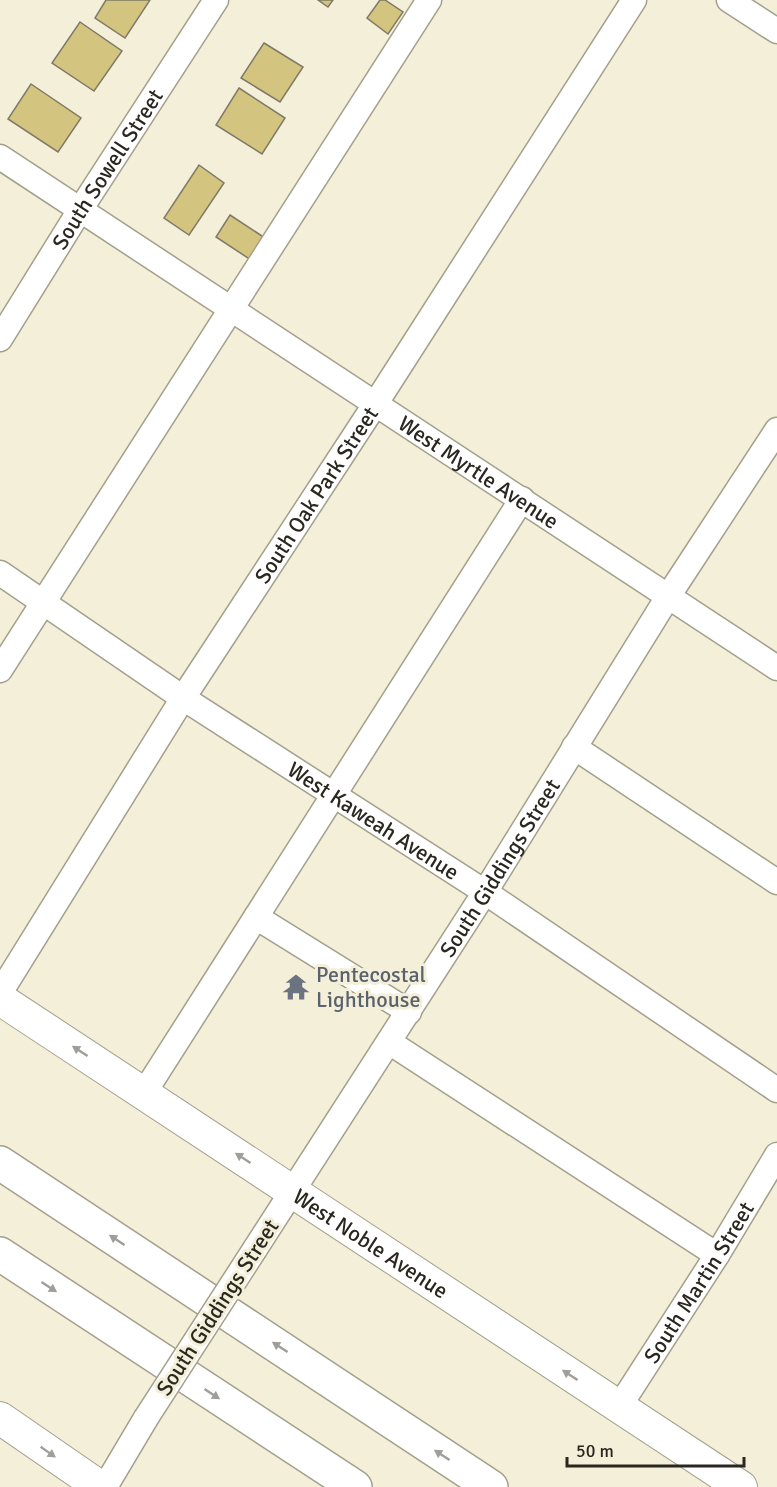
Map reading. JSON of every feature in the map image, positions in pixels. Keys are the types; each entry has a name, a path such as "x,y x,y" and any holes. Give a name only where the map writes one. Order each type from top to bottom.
{"highway":[{"path":"0,1163 491,1487"},
{"path":"0,1254 354,1487"}],"main road":[{"name":"West Noble Avenue","path":"0,999 741,1487"},
{"path":"0,1418 100,1487"}],"street":[{"name":"South Sowell Street","path":"0,339 80,210 216,0"},
{"path":"0,670 429,0"},
{"name":"South Oak Park Street","path":"0,993 183,698 633,0"},
{"path":"729,0 777,31"},
{"name":"West Myrtle Avenue","path":"0,157 777,668"},
{"name":"South Giddings Street","path":"105,1487 146,1418 485,892 669,595 770,457 777,430"},
{"path":"144,1093 522,499"},
{"name":"West Kaweah Avenue","path":"0,573 183,698 485,892 777,1089"},
{"path":"574,747 777,882"},
{"path":"256,917 409,1012"},
{"path":"389,1042 717,1255"},
{"name":"South Martin Street","path":"619,1407 717,1255 777,1155"}],"building":[{"path":"106,0 150,0 125,38 95,18"},
{"path":"318,0 333,0 328,7"},
{"path":"380,0 385,0 403,12 388,34 367,18"},
{"path":"80,22 122,51 94,91 52,63"},
{"path":"264,43 303,67 280,102 241,78"},
{"path":"31,84 81,118 58,152 8,119"},
{"path":"239,88 285,118 262,154 216,125"},
{"path":"199,165 224,183 189,235 164,218"},
{"path":"230,215 265,238 251,260 216,237"}],"place":[{"name":"Pentecostal Lighthouse","path":"296,987"}]}
